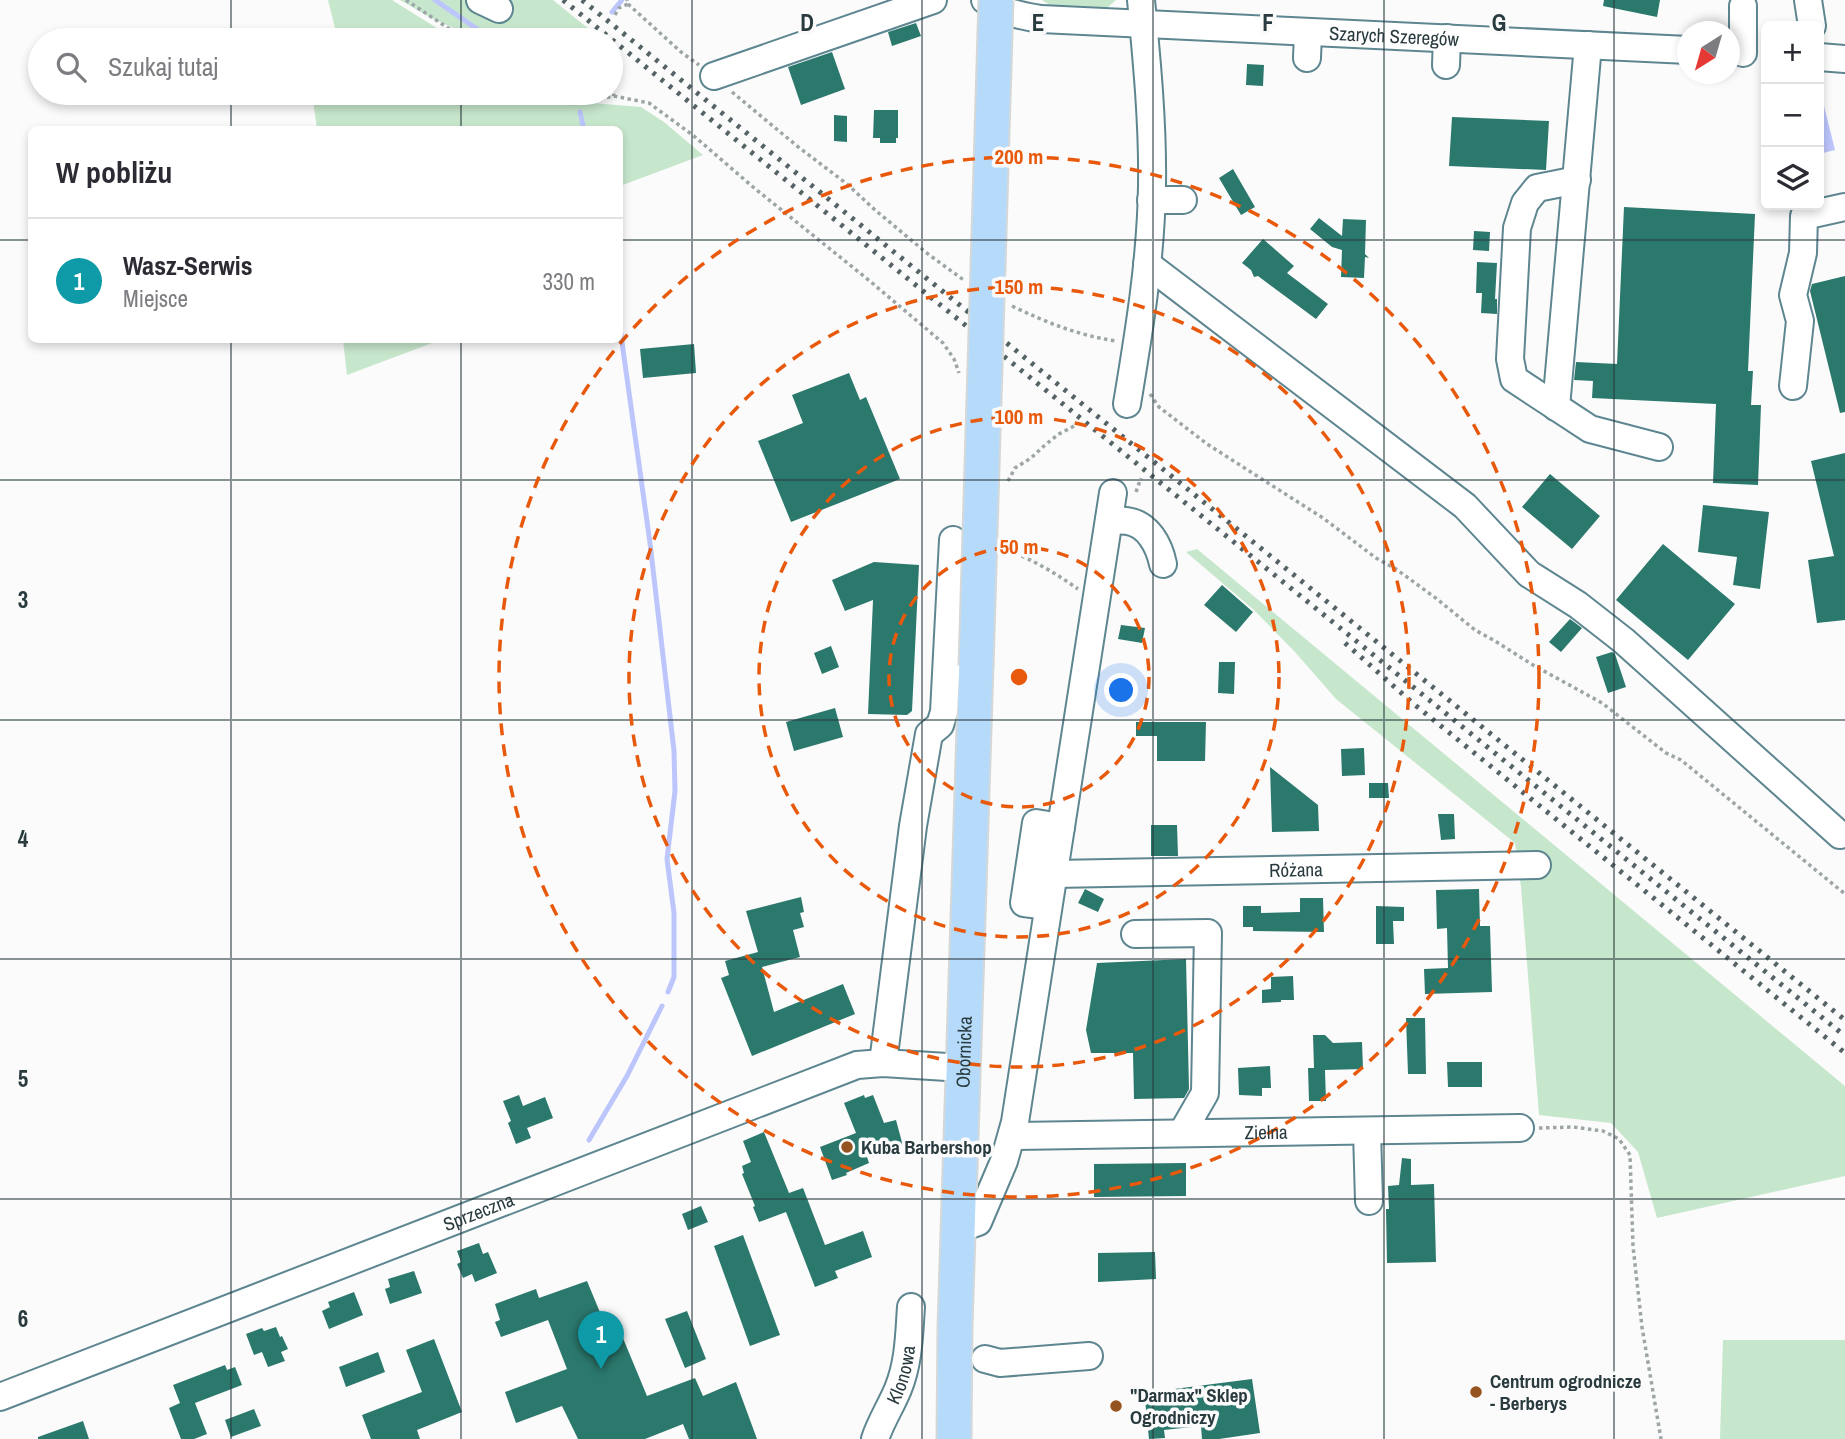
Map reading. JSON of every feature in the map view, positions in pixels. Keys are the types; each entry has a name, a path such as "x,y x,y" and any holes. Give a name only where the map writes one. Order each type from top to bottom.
{"main road":[{"name":"Obornicka","path":"954,1439 976,666 972,377 996,0"}],"street":[{"path":"715,76 933,0"},
{"name":"Szarych Szeregów","path":"985,0 1020,16 1041,19 1142,12 1308,45 1394,29 1447,38 1677,49"},
{"path":"1808,0 1811,21"},
{"path":"1743,5 1746,53"},
{"path":"1137,396 1136,345 1147,264 1151,200 1151,141 1142,12"},
{"path":"1446,65 1447,38"},
{"path":"1556,407 1588,45"},
{"path":"1577,180 1537,188 1525,203 1517,228 1510,359 1514,379 1590,429 1659,447"},
{"path":"1151,200 1183,200"},
{"path":"1793,386 1800,321 1793,295 1803,253 1804,215 1845,207"},
{"path":"1147,264 1236,327 1465,506 1529,574 1578,605 1624,641 1840,835"},
{"path":"958,1228 978,1222 1008,1149 1113,493"},
{"path":"1109,520 1128,521 1150,535 1160,549 1163,564"},
{"path":"883,1063 913,826 929,734 940,725 944,712 953,540"},
{"path":"1048,906 1024,903 1036,823 1061,827"},
{"name":"Różana","path":"1054,874 1537,865"},
{"path":"1135,934 1208,933 1205,1093 1182,1133"},
{"name":"Sprzeczna","path":"0,1396 857,1065 883,1063 963,1068"},
{"name":"Zielna","path":"960,1165 985,1168 1008,1149 1182,1133 1520,1128"},
{"path":"1367,1131 1369,1201"},
{"name":"Klonowa","path":"875,1439 899,1387 908,1355 911,1307"},
{"path":"985,1359 1000,1363 1089,1356"}],"path":[{"path":"406,0 448,28"},
{"path":"615,15 619,8 628,2 681,52 715,76 928,254 971,285"},
{"path":"623,98 649,103 694,135 943,343 972,377"},
{"path":"1003,302 1062,329 1136,345"},
{"path":"1137,396 1159,407 1207,444 1396,569 1475,630 1602,703 1666,753 1681,760 1845,894"},
{"path":"1006,486 1014,468 1031,458 1059,434 1076,425"},
{"path":"998,547 1024,556 1061,576 1096,601"},
{"path":"1520,1128 1573,1127 1603,1131 1619,1139 1630,1154 1633,1246 1640,1314 1661,1439"}],"green space":[{"path":"328,0 392,0 437,28 335,28"},
{"path":"400,0 553,0 588,28 454,28"},
{"path":"1042,0 1116,0 1106,9 1093,12 1056,9"},
{"path":"314,105 616,105 641,107 664,122 703,155 623,185 623,126 317,126"},
{"path":"343,343 432,343 347,375"},
{"path":"1197,549 1845,1086 1845,1176 1657,1218 1638,1152 1611,1123 1539,1115 1521,887 1515,843 1336,699 1254,610 1186,552"},
{"path":"1723,1340 1845,1340 1845,1439 1720,1439"}],"water":[{"path":"1824,106 1835,150 1824,153"}],"building":[{"path":"1604,0 1660,0 1657,17 1603,6"},
{"path":"916,23 921,36 892,46 888,32"},
{"path":"832,52 845,89 801,105 788,67"},
{"path":"1247,64 1264,65 1263,86 1246,85"},
{"path":"874,110 898,110 896,143 880,143 880,138 873,138"},
{"path":"834,115 847,116 847,142 834,141"},
{"path":"1452,117 1549,121 1546,170 1449,166"},
{"path":"1233,169 1255,207 1241,215 1219,178"},
{"path":"1624,207 1755,214 1748,371 1753,371 1751,405 1761,405 1758,485 1713,483 1716,404 1592,398 1593,381 1574,380 1576,362 1617,364"},
{"path":"1319,218 1342,236 1343,219 1366,220 1365,254 1369,258 1365,257 1364,278 1341,277 1342,250 1332,247 1310,229"},
{"path":"1474,231 1490,232 1489,251 1473,250"},
{"path":"1263,239 1294,266 1287,273 1328,304 1316,319 1258,276 1254,277 1251,270 1242,263"},
{"path":"1477,262 1497,263 1497,314 1481,313 1482,293 1476,293"},
{"path":"1845,276 1845,412 1840,413 1810,291 1812,284"},
{"path":"694,344 696,373 643,378 640,349"},
{"path":"849,373 860,400 866,397 900,479 791,522 758,441 803,423 792,395"},
{"path":"1845,453 1845,620 1817,623 1808,560 1834,556 1811,461"},
{"path":"1550,474 1600,516 1572,549 1522,507"},
{"path":"1703,505 1769,512 1760,589 1733,585 1737,557 1698,552"},
{"path":"1663,544 1735,604 1688,660 1616,600"},
{"path":"874,562 919,565 912,711 907,715 868,714 873,600 845,611 832,580"},
{"path":"1222,585 1253,612 1236,632 1204,605"},
{"path":"1570,619 1582,628 1561,652 1549,642"},
{"path":"1121,625 1145,628 1142,643 1118,639"},
{"path":"831,646 839,667 822,674 814,653"},
{"path":"1612,652 1626,687 1608,693 1596,657"},
{"path":"1219,662 1235,662 1234,694 1218,693"},
{"path":"835,708 843,737 794,751 786,722"},
{"path":"1136,722 1206,722 1205,761 1157,761 1157,736 1136,736"},
{"path":"1364,748 1365,775 1342,776 1341,749"},
{"path":"1270,767 1318,805 1319,831 1272,832"},
{"path":"1369,783 1388,783 1389,798 1369,798"},
{"path":"1438,814 1454,814 1455,839 1441,840"},
{"path":"1151,825 1177,825 1178,856 1151,856"},
{"path":"1085,889 1104,899 1098,912 1078,903"},
{"path":"1479,889 1480,926 1490,926 1492,992 1425,994 1424,969 1448,968 1447,928 1437,929 1436,890"},
{"path":"801,897 804,912 800,913 804,927 793,930 800,957 762,967 774,1012 843,984 855,1014 752,1056 721,978 729,975 725,961 758,952 746,911"},
{"path":"1300,898 1323,898 1324,932 1253,931 1253,927 1243,927 1243,906 1261,906 1261,913 1300,912"},
{"path":"1376,906 1404,907 1404,921 1393,921 1394,944 1376,944"},
{"path":"1186,959 1189,1089 1184,1098 1134,1099 1133,1053 1091,1053 1086,1030 1097,963"},
{"path":"1293,976 1294,1000 1262,1003 1262,990 1271,989 1271,977"},
{"path":"1406,1018 1425,1018 1426,1074 1408,1074"},
{"path":"1313,1035 1325,1035 1333,1043 1362,1042 1363,1069 1325,1070 1326,1101 1309,1101 1308,1068 1314,1068"},
{"path":"1447,1062 1482,1062 1482,1087 1448,1087"},
{"path":"1270,1066 1271,1088 1262,1088 1262,1096 1239,1095 1238,1068"},
{"path":"519,1095 523,1106 545,1097 553,1118 527,1128 531,1138 516,1144 503,1101"},
{"path":"864,1095 865,1098 873,1095 884,1123 896,1120 903,1146 866,1154 869,1163 832,1180 820,1147 856,1133 844,1103"},
{"path":"764,1132 789,1193 803,1188 825,1245 863,1231 872,1257 835,1271 838,1278 815,1287 786,1212 759,1222 742,1174 742,1166 751,1162 743,1141"},
{"path":"1402,1158 1411,1159 1411,1185 1434,1184 1436,1262 1387,1263 1388,1186 1399,1185"},
{"path":"1186,1163 1186,1196 1094,1197 1094,1164"},
{"path":"701,1206 708,1222 688,1230 682,1214"},
{"path":"743,1235 780,1335 750,1346 714,1246"},
{"path":"479,1243 483,1254 488,1252 497,1273 475,1282 472,1274 463,1278 457,1264 461,1262 457,1251"},
{"path":"1155,1252 1156,1279 1098,1282 1098,1253"},
{"path":"414,1271 422,1293 390,1304 385,1289 390,1287 388,1279"},
{"path":"587,1281 604,1322 615,1319 647,1396 695,1378 703,1396 736,1382 757,1439 689,1439 683,1424 645,1439 578,1439 562,1406 516,1423 505,1392 567,1369 548,1320 501,1337 495,1322 500,1320 495,1304 536,1289 539,1298"},
{"path":"354,1292 363,1315 329,1329 322,1311 330,1307 328,1302"},
{"path":"687,1311 706,1359 685,1368 665,1319"},
{"path":"276,1327 288,1349 281,1352 285,1361 268,1367 262,1352 254,1355 246,1334 262,1328 264,1331"},
{"path":"434,1339 462,1412 417,1430 420,1439 371,1439 362,1415 422,1392 406,1350"},
{"path":"378,1352 385,1372 346,1387 339,1367"},
{"path":"225,1365 227,1370 235,1367 242,1385 195,1403 207,1434 194,1439 181,1439 169,1408 180,1403 173,1385"},
{"path":"1252,1379 1260,1433 1202,1439 1201,1426 1164,1430 1165,1438 1149,1439 1145,1400 1174,1396 1174,1389"},
{"path":"254,1409 261,1426 231,1437 225,1420"},
{"path":"83,1421 89,1439 38,1439 38,1437"}],"waterway":[{"path":"435,0 476,28"},
{"path":"612,12 622,0"},
{"path":"580,112 583,126"},
{"path":"622,343 650,543 674,751 675,791 667,859 674,913 674,977 668,992"},
{"path":"589,1140 627,1076 662,1006"}],"railway":[{"path":"563,0 598,28"},
{"path":"582,0 617,28"},
{"path":"623,33 1845,1020"},
{"path":"623,48 1845,1036"},
{"path":"1345,643 1415,705 1845,1053"}],"place":[{"name":"Kuba Barbershop","path":"847,1147"},
{"name":"Wasz-Serwis","path":"601,1369"},
{"name":"Centrum ogrodnicze - Berberys","path":"1476,1392"},
{"name":"\"Darmax\" Sklep Ogrodniczy","path":"1116,1406"}]}
